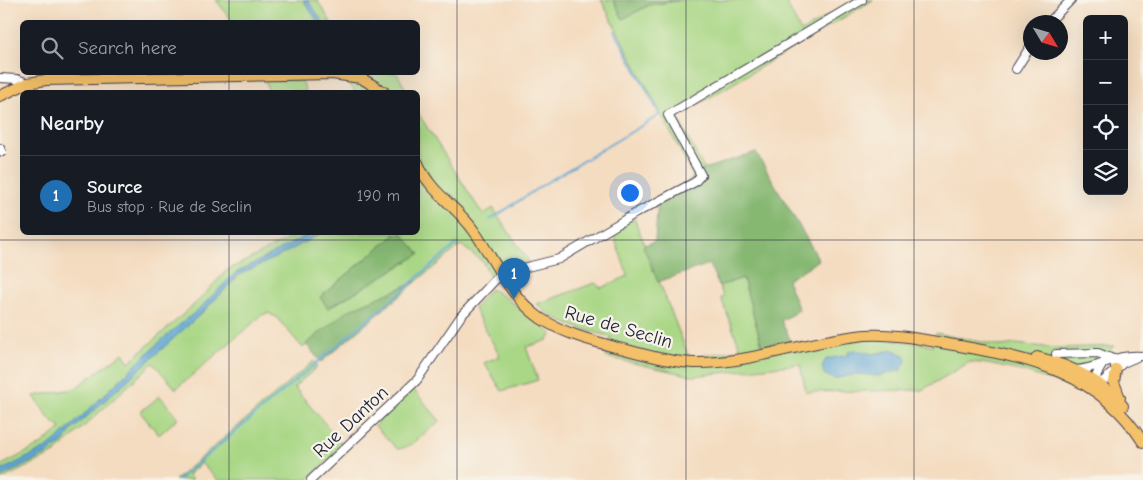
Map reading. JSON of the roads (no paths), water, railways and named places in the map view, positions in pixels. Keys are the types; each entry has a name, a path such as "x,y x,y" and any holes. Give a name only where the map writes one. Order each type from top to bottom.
{"main road":[{"path":"0,96 28,83 50,80 285,75"},
{"path":"342,75 369,82 381,90"},
{"name":"Rue de Seclin","path":"420,166 432,187 473,230 501,276 528,308 564,331 593,341 672,361 694,363 723,361 856,336 897,336 991,352"},
{"path":"991,352 1034,357 1075,370 1127,410"},
{"path":"991,352 1055,369 1096,385 1124,415 1143,442"},
{"path":"1114,364 1115,388 1143,433"}],"street":[{"path":"501,276 559,258 636,213 694,184 701,175 668,115 862,0"},
{"path":"1056,15 1071,0"},
{"path":"1016,69 1023,58"},
{"path":"0,78 17,79 28,83"},
{"name":"Rue Danton","path":"311,480 411,387 427,368 461,316 501,276"},
{"path":"1056,354 1098,354 1114,364"},
{"path":"1075,370 1104,362 1114,364 1142,356"},
{"path":"1096,385 1104,362"},
{"path":"1096,385 1114,364"}],"water":[{"path":"303,0 308,0 322,20 317,20"},
{"path":"307,235 318,235 239,275 205,310 70,432 63,442 47,454 0,477 0,471 48,447 58,439 166,336 199,309 234,274"},
{"path":"856,350 873,354 893,350 905,355 906,361 901,370 878,376 857,374 834,379 824,374 822,366 826,359 848,355 848,352"}],"waterway":[{"path":"490,220 544,184 658,116 659,113 615,31"},
{"path":"178,480 457,244"}],"place":[{"name":"Source","path":"514,299"}]}
